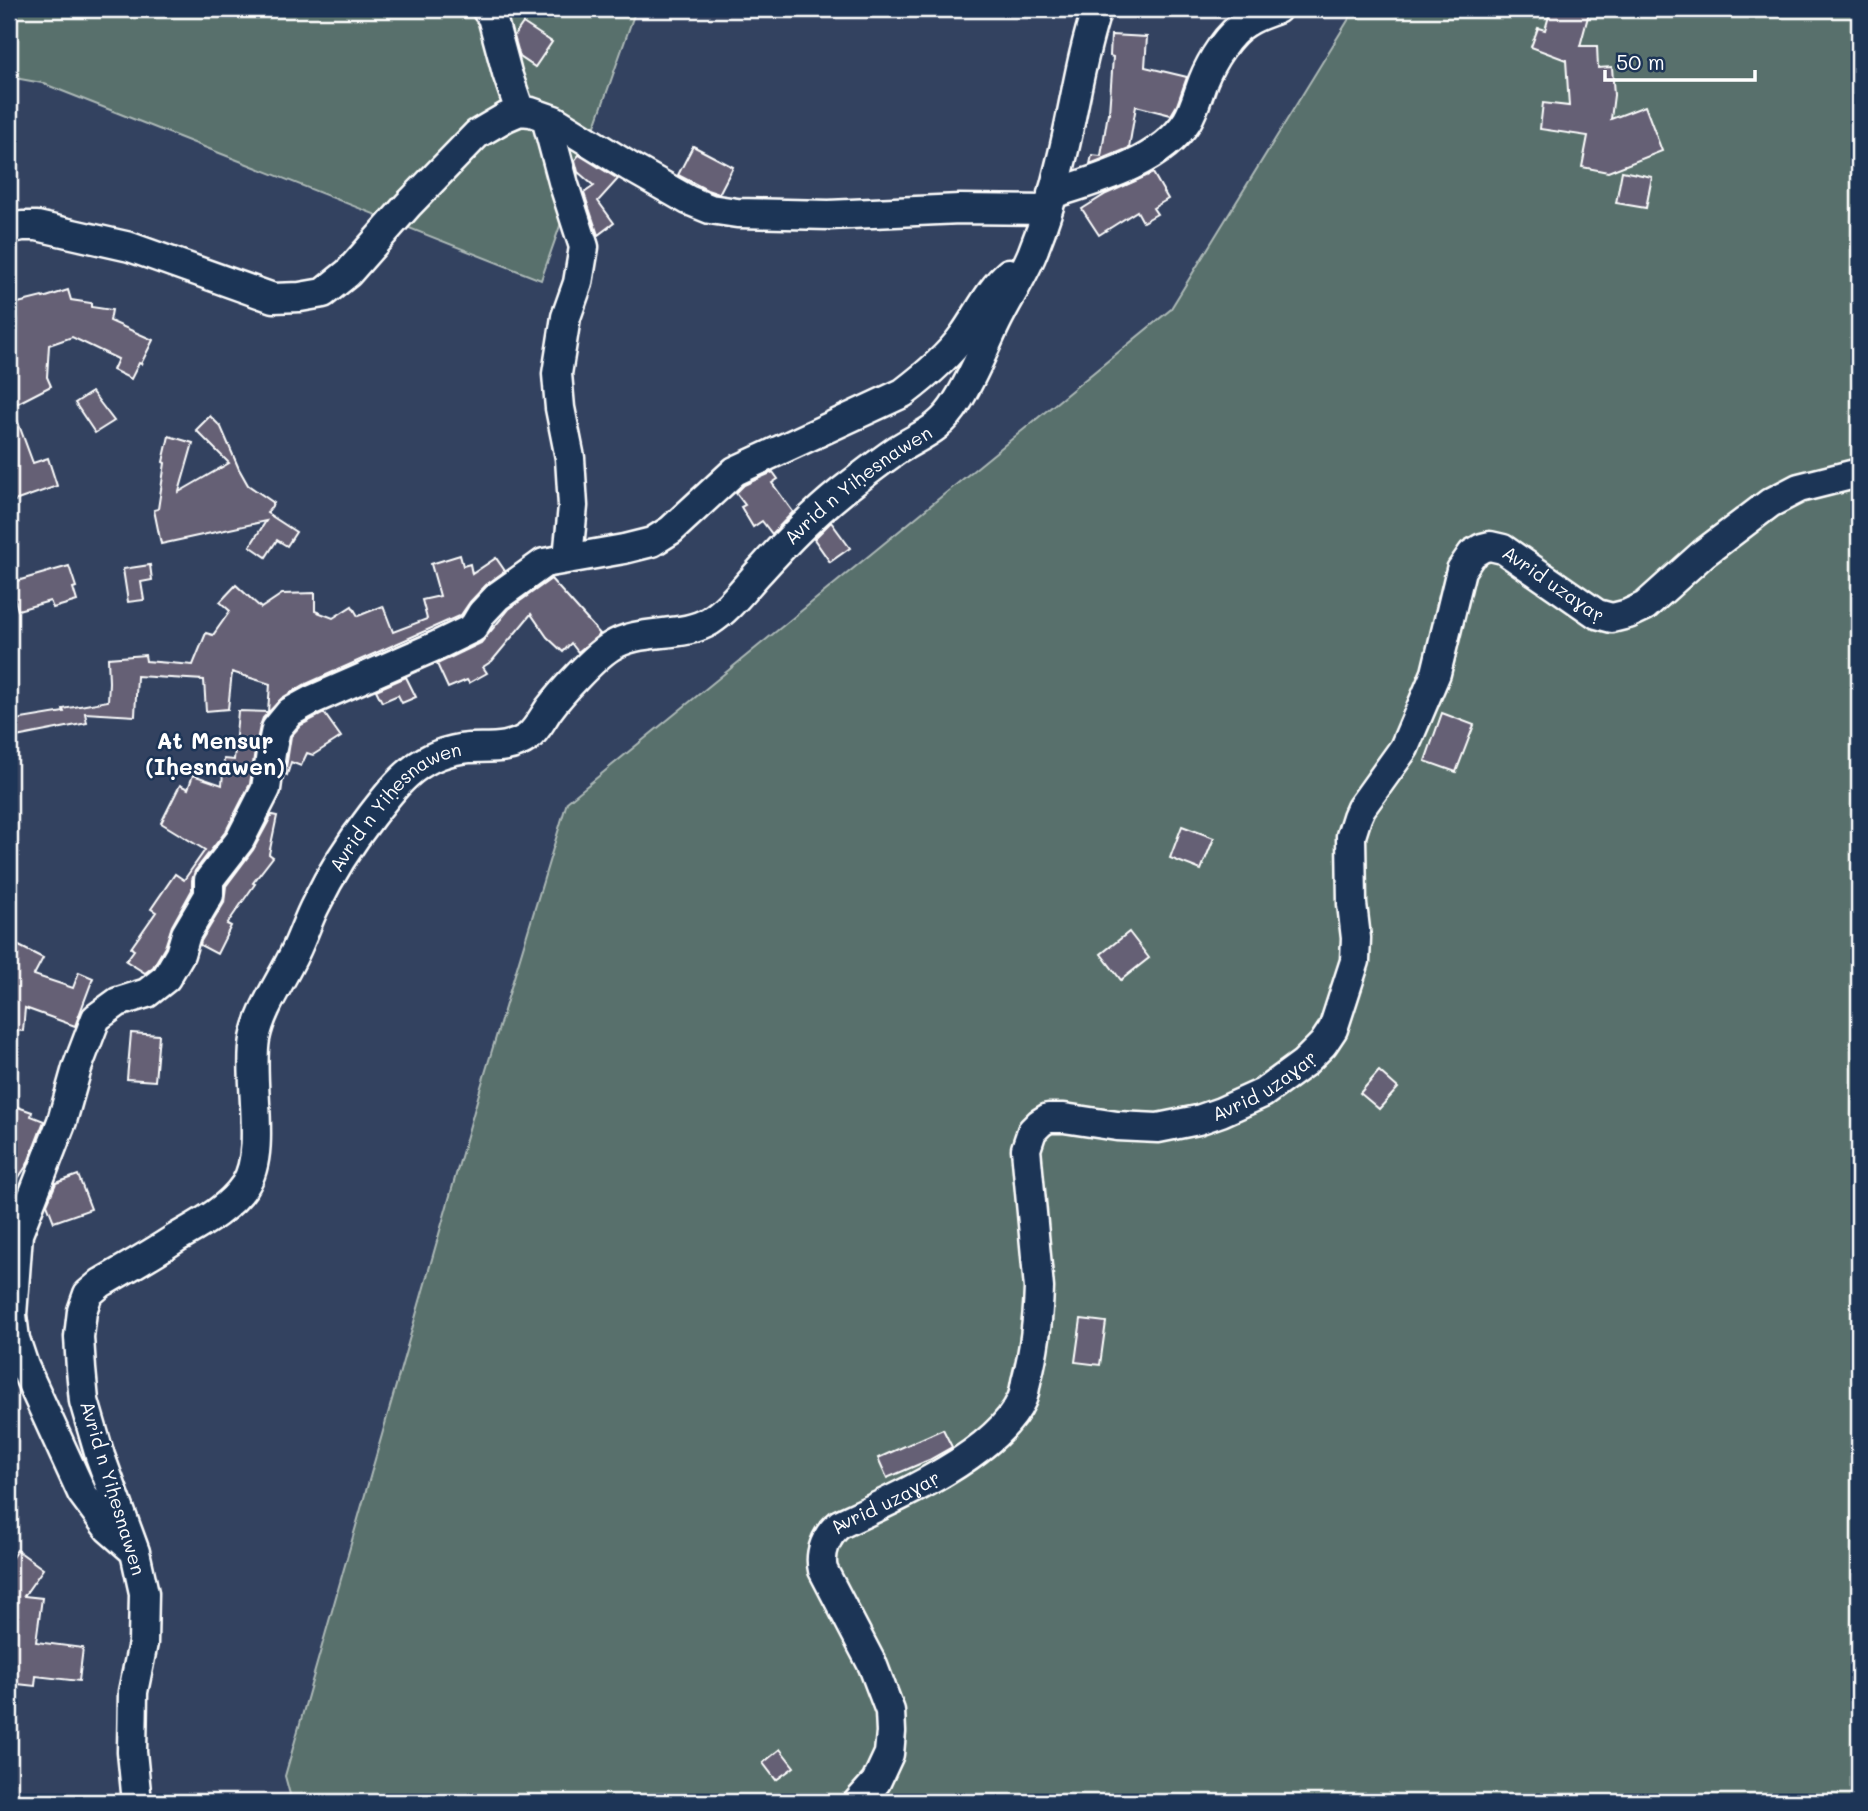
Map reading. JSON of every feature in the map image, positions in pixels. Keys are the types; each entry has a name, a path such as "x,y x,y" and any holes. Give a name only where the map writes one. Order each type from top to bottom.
{"street":[{"path":"486,9 492,17 507,73 533,114 564,185 584,247 578,283 566,317 557,374 560,408 570,458 573,506 568,558"},
{"name":"Avrid n Yiḥesnawen","path":"137,1802 132,1752 133,1692 143,1643 144,1593 135,1552 100,1456 84,1401 79,1337 82,1311 88,1294 101,1283 201,1224 229,1203 244,1187 254,1167 254,1054 261,1017 334,870 364,827 414,767 440,753 468,748 508,746 524,740 534,732 551,706 591,663 609,648 626,639 652,633 697,628 714,618 790,539 841,491 944,420 957,403 977,366 1031,257 1061,163 1080,69 1097,9"},
{"path":"9,229 37,226 130,247 273,298 323,293 348,273 408,205 477,134 506,117 533,114 554,120 642,174 710,209 737,213 829,215 1049,202 1138,162 1169,142 1187,121 1209,66 1227,40 1246,22 1277,9"},
{"path":"135,1552 108,1528 82,1493 24,1366 15,1339 12,1315 18,1234 62,1121 77,1068 96,1018 118,1002 147,992 166,978 180,954 186,934 209,895 209,880 240,840 266,789 276,729 290,712 312,700 473,628 482,613 498,596 544,563 652,542 671,530 735,471 903,393 961,339 993,290 1005,277 1031,257"},
{"name":"Avrid uzaɣaṛ","path":"858,1802 876,1782 890,1754 890,1710 873,1667 823,1570 822,1551 833,1529 839,1524 943,1472 985,1443 1006,1423 1022,1399 1030,1366 1039,1288 1026,1149 1032,1131 1048,1118 1157,1128 1198,1120 1263,1093 1304,1063 1323,1044 1333,1029 1355,961 1350,836 1360,808 1404,748 1436,673 1461,570 1472,554 1490,546 1503,549 1597,614 1612,618 1645,606 1704,553 1770,503 1799,488 1859,473"}],"green space":[{"path":"9,9 636,9 541,280 42,83 9,77"},
{"path":"1355,9 1859,9 1859,1802 292,1802 285,1776 480,1090 567,802 1170,310"}],"building":[{"path":"1551,9 1590,9 1580,46 1597,46 1598,68 1612,67 1614,95 1611,119 1645,106 1662,151 1608,172 1582,167 1588,136 1540,129 1543,103 1569,106 1566,60 1531,47 1538,28 1545,30"},
{"path":"523,23 552,42 535,67 520,57 514,36"},
{"path":"1111,35 1147,37 1145,67 1187,77 1171,115 1136,106 1129,148 1090,164 1092,155 1101,156 1109,113 1113,57 1110,56"},
{"path":"693,146 733,167 719,194 678,175"},
{"path":"579,155 618,179 598,201 614,223 598,235 584,193 594,186 578,172 575,160"},
{"path":"1622,171 1652,177 1646,208 1616,203"},
{"path":"1153,173 1168,199 1153,208 1157,214 1143,222 1137,211 1099,235 1082,209 1106,194"},
{"path":"68,290 71,300 112,310 110,321 153,340 131,379 113,370 118,359 72,337 49,345 47,377 51,386 12,406 33,463 48,458 57,486 9,503 9,403 12,404 18,320 14,304"},
{"path":"92,392 114,421 95,433 75,403"},
{"path":"210,416 221,427 248,485 274,503 267,513 296,532 287,546 277,540 266,557 250,546 266,521 161,544 154,510 158,509 169,436 193,443 179,492 229,463 196,430"},
{"path":"773,472 778,479 772,483 793,512 772,534 762,521 753,527 741,507 745,505 736,493 744,485"},
{"path":"831,522 850,548 830,562 814,539"},
{"path":"460,555 463,566 470,564 472,574 496,558 505,571 486,585 461,615 304,685 282,698 263,718 250,784 226,831 195,871 192,890 172,926 165,947 153,967 145,973 126,961 134,950 131,948 156,912 151,909 175,874 184,880 205,850 161,823 180,785 188,789 193,775 222,785 224,759 234,760 238,711 268,712 270,684 232,672 228,709 206,711 204,680 137,676 135,716 85,713 87,723 11,738 9,721 108,701 108,658 145,655 146,661 193,665 206,633 213,635 230,611 220,602 236,585 261,608 282,594 315,593 315,611 333,618 352,606 358,616 383,606 393,632 427,619 422,600 440,596 431,564"},
{"path":"150,565 152,580 141,582 144,600 128,602 123,569"},
{"path":"69,566 76,587 73,588 77,601 53,608 50,601 18,610 10,583"},
{"path":"551,579 600,634 578,652 571,643 563,652 547,637 531,614 492,661 483,667 487,673 469,683 467,680 448,688 437,664 481,643 509,609"},
{"path":"406,677 416,697 402,703 398,695 382,702 376,690"},
{"path":"324,713 341,737 313,755 307,753 301,766 291,762 287,775 285,774 291,736 301,725"},
{"path":"1442,713 1474,725 1456,772 1425,761"},
{"path":"272,815 277,816 269,854 273,857 227,924 231,926 217,954 200,945 201,941 224,903 226,886 253,850"},
{"path":"1182,826 1214,838 1201,870 1170,858"},
{"path":"1129,932 1149,958 1121,980 1101,954"},
{"path":"15,944 43,958 34,975 73,988 79,972 93,978 75,1026 25,1008 23,1031 9,1030 9,955"},
{"path":"131,1033 159,1035 155,1081 127,1079"},
{"path":"1379,1071 1398,1088 1379,1109 1360,1093"},
{"path":"9,1104 32,1112 31,1116 44,1121 27,1165 9,1192"},
{"path":"78,1175 91,1209 54,1222 47,1204 56,1183"},
{"path":"1081,1319 1106,1322 1100,1365 1075,1362"},
{"path":"943,1429 952,1447 887,1478 878,1458"},
{"path":"17,1550 43,1569 24,1596 42,1598 36,1642 83,1648 79,1681 36,1676 35,1686 9,1683 9,1562"},
{"path":"780,1749 794,1767 776,1780 763,1763"}],"district":[{"name":"At Mensuṛ (Iḥesnawen)","path":"215,754"}]}
